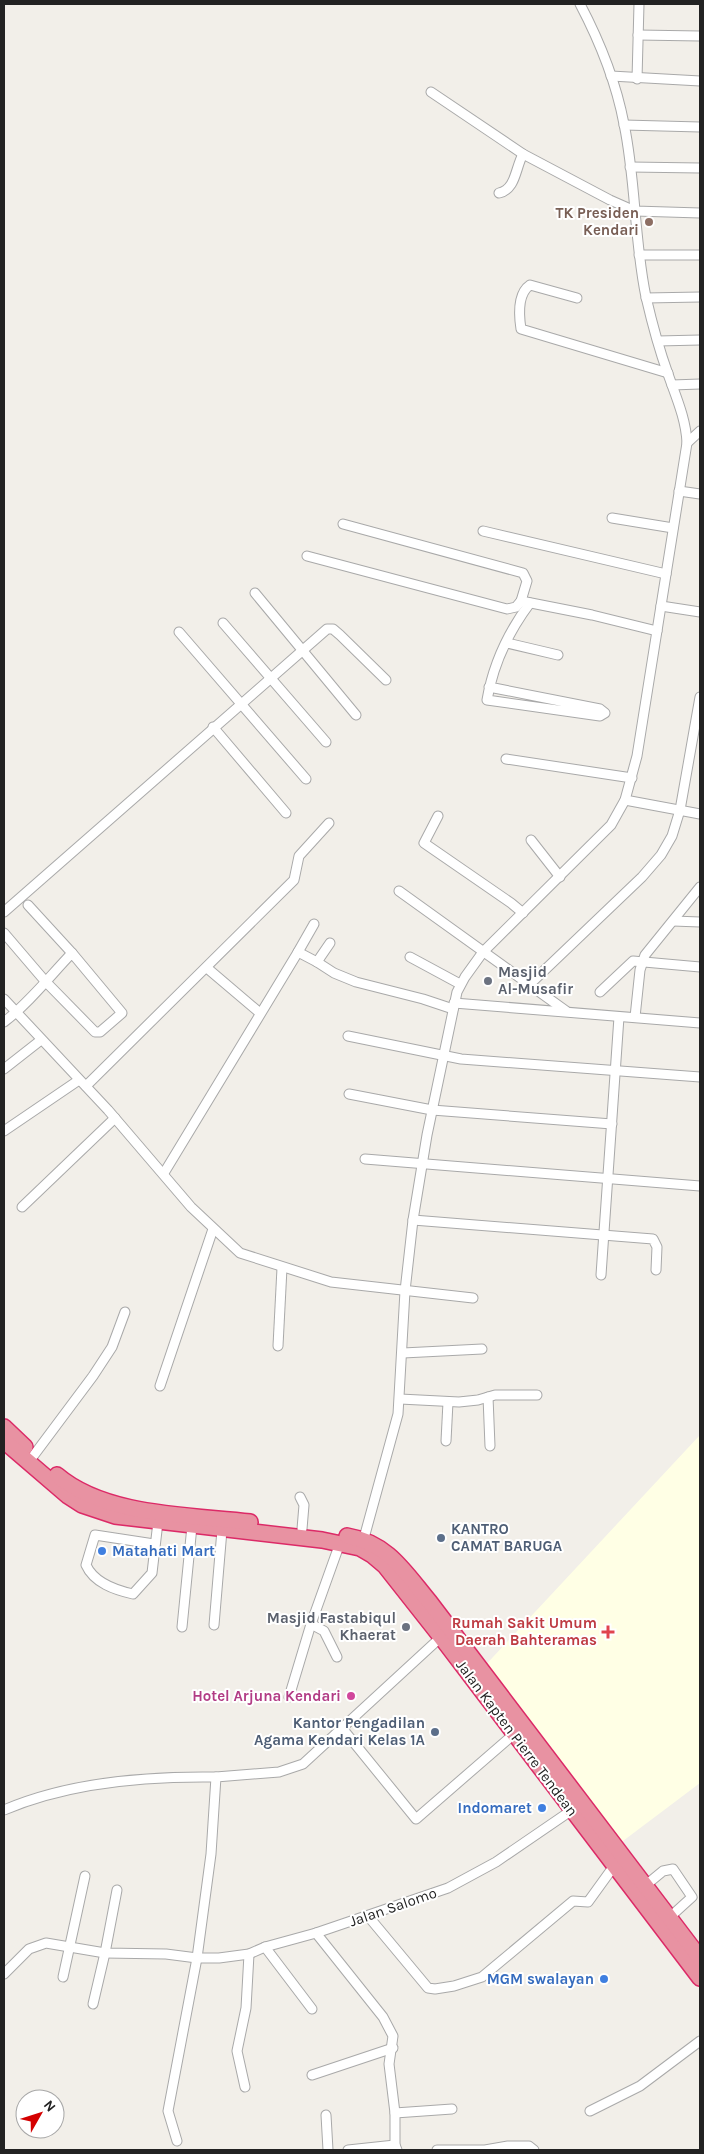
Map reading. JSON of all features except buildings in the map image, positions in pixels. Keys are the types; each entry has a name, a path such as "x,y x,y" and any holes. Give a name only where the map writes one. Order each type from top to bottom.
{"highway":[{"name":"Jalan Kapten Pierre Tendean","path":"4,1427 34,1455 76,1489 115,1505 340,1543 360,1548 385,1566 441,1637 485,1685 598,1835 614,1866 700,1978"},
{"name":"Jalan Kapten Pierre Tendean","path":"4,1441 54,1485 82,1505 115,1516 222,1530 242,1526 302,1529 364,1538 386,1551 429,1601 485,1685 514,1734 572,1810 646,1885 700,1958"}],"street":[{"path":"364,1538 400,1399 405,1291 413,1220 432,1110 460,984 483,952 611,825 625,800 632,778 642,728 687,443 684,419 646,298 639,255 624,125 611,76 599,43 580,4"},
{"path":"637,79 639,4"},
{"path":"638,35 700,36"},
{"path":"611,76 637,79 700,81"},
{"path":"431,92 523,154 600,195 635,211 700,213"},
{"path":"624,125 700,127"},
{"path":"499,193 508,190 512,185 515,170 523,154"},
{"path":"630,167 700,168"},
{"path":"639,255 700,255"},
{"path":"577,298 530,286 525,289 521,301 519,316 521,329 668,373"},
{"path":"646,298 700,297"},
{"path":"658,341 700,340"},
{"path":"672,384 700,384"},
{"path":"687,443 700,431"},
{"path":"679,491 700,494"},
{"path":"612,518 673,528"},
{"path":"343,524 523,573 527,581 526,602 498,660 490,687 487,700 600,716 605,713 600,709 490,687"},
{"path":"483,531 666,574"},
{"path":"307,556 507,608 516,607 526,602 656,631"},
{"path":"255,593 356,715"},
{"path":"660,606 700,612"},
{"path":"223,623 326,742"},
{"path":"4,912 239,704 327,629 333,629 386,680"},
{"path":"179,632 239,704 306,779"},
{"path":"507,643 558,655"},
{"path":"530,984 657,861 672,836 680,810 700,697"},
{"path":"213,727 286,813"},
{"path":"506,758 632,778"},
{"path":"625,800 700,814"},
{"path":"438,816 424,843 511,903 522,913"},
{"path":"4,1131 83,1083 207,968 294,880 299,856 329,823"},
{"path":"531,840 560,877"},
{"path":"635,1017 643,961 649,948 700,886"},
{"path":"399,890 566,1011"},
{"path":"4,933 45,981 95,1032 100,1032 120,1015 122,1011 28,905"},
{"path":"673,921 700,922"},
{"path":"164,1173 314,924"},
{"path":"317,962 330,943"},
{"path":"298,952 338,975 356,982 454,1006 566,1011 700,1023"},
{"path":"4,1022 17,1012 72,953"},
{"path":"410,958 460,984"},
{"path":"600,992 629,962 643,961 700,967"},
{"path":"207,968 260,1014"},
{"path":"4,999 115,1118 164,1173 191,1207 240,1253 330,1282 473,1298"},
{"path":"601,1275 619,1017"},
{"path":"348,1036 443,1057 700,1077"},
{"path":"4,1069 42,1040"},
{"path":"349,1094 432,1110 612,1124"},
{"path":"22,1207 115,1118"},
{"path":"365,1158 608,1180 700,1186"},
{"path":"413,1220 653,1240 657,1247 656,1270"},
{"path":"160,1386 213,1229"},
{"path":"278,1346 282,1268"},
{"path":"34,1455 93,1376 112,1346 126,1312"},
{"path":"403,1353 482,1348"},
{"path":"400,1399 448,1402 473,1401 488,1397 537,1395"},
{"path":"488,1397 490,1446"},
{"path":"446,1441 448,1402"},
{"path":"300,1497 304,1505 302,1529"},
{"path":"154,1544 95,1535 86,1565 93,1577 111,1588 133,1594 151,1576 158,1522"},
{"path":"182,1627 192,1526"},
{"path":"214,1625 222,1530"},
{"path":"289,1697 311,1624 340,1543"},
{"path":"311,1624 324,1631 337,1656"},
{"path":"4,1810 58,1791 172,1776 216,1777 279,1772 303,1764 441,1637"},
{"path":"342,1728 416,1819 514,1734"},
{"path":"177,2141 168,2112 197,1958 211,1854 216,1777"},
{"name":"Jalan Salomo","path":"4,1974 29,1949 46,1943 106,1953 166,1954 197,1958 219,1958 249,1954 265,1947 316,1933 438,1892 496,1862 572,1810"},
{"path":"368,1916 428,1988 435,1989 454,1986 482,1977 573,1900 588,1902 614,1866"},
{"path":"646,1885 666,1869 674,1869 692,1897 670,1917"},
{"path":"63,1977 85,1876"},
{"path":"93,2004 106,1953 117,1890"},
{"path":"316,1933 383,2017 393,2036 389,2064 395,2113 396,2148 348,2150"},
{"path":"265,1947 312,2009"},
{"path":"244,2087 237,2051 246,2008 249,1954"},
{"path":"590,2110 640,2086 700,2041"},
{"path":"312,2075 392,2048"},
{"path":"395,2113 452,2109"},
{"path":"326,2115 328,2150"},
{"path":"437,2150 485,2150 508,2146 529,2146 534,2150"}],"shaded area":[{"name":"Rumah Sakit Umum Daerah Bahteramas","path":"700,1435 700,1783 611,1850 480,1671"}],"place":[{"name":"TK Presiden Kendari","path":"649,222"},
{"name":"Masjid Al-Musafir","path":"488,981"},
{"name":"KANTRO CAMAT BARUGA","path":"441,1538"},
{"name":"Matahati Mart","path":"102,1551"},
{"name":"Masjid Fastabiqul Khaerat","path":"406,1627"},
{"name":"Rumah Sakit Umum Daerah Bahteramas","path":"608,1632"},
{"name":"Hotel Arjuna Kendari","path":"351,1696"},
{"name":"Kantor Pengadilan Agama Kendari Kelas 1A","path":"435,1732"},
{"name":"Indomaret","path":"542,1808"},
{"name":"MGM swalayan","path":"604,1979"}]}
